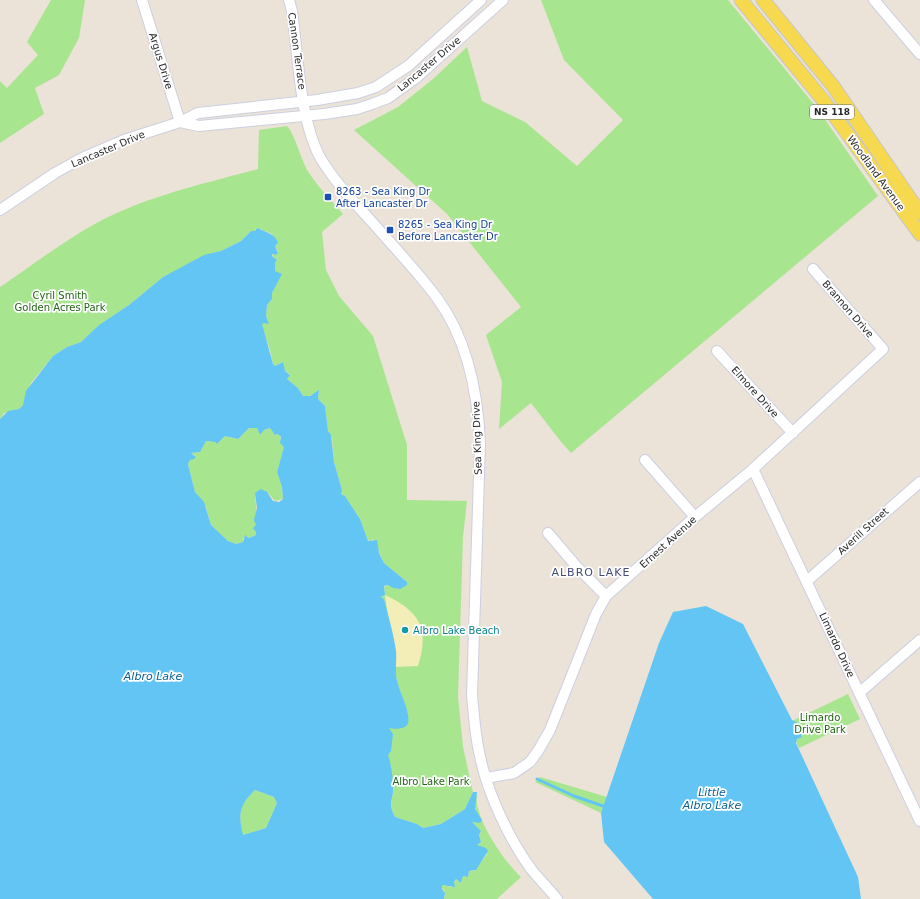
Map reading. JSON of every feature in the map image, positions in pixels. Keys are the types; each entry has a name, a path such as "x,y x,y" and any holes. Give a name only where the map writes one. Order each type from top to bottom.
{"main road":[{"name":"Woodland Avenue","path":"741,0 823,100 920,234"},
{"name":"Woodland Avenue","path":"763,0 833,86 920,213"}],"street":[{"name":"Argus Drive","path":"142,0 180,122"},
{"name":"Cannon Terrace","path":"289,0 292,12 303,102"},
{"name":"Lancaster Drive","path":"0,210 55,173 82,158 124,140 180,122 198,113 224,109 303,102 358,93 376,87 392,78 418,57 481,0"},
{"path":"874,0 920,54"},
{"name":"Lancaster Drive","path":"180,122 199,126 226,122 306,116 357,109 388,98 416,78 500,1"},
{"name":"Sea King Drive","path":"303,102 308,128 321,158 338,183 438,299 453,325 474,384 479,416 480,444 472,695 479,751 486,778 505,824 518,848 532,869 557,899"},
{"path":"224,109 226,122"},
{"name":"Brannon Drive","path":"813,269 883,349"},
{"name":"Ernest Avenue","path":"486,778 514,773 530,762 538,751 550,730 596,614 606,596 753,469 883,349"},
{"name":"Elmore Drive","path":"717,351 793,433"},
{"path":"645,460 696,517"},
{"name":"Limardo Drive","path":"753,469 860,694 917,804 920,820"},
{"name":"Averill Street","path":"807,581 920,482"},
{"path":"548,533 577,567 606,596"},
{"path":"860,694 920,640"}],"green space":[{"path":"51,0 85,0 79,38 59,75 35,88 44,114 0,143 0,81 7,88 38,55 27,42"},
{"path":"541,0 728,0 817,108 878,196 571,453 531,403 499,429 502,382 486,335 521,307 447,214 354,130 398,107 433,79 467,47 482,101 525,122 577,166 623,120 564,60"},
{"name":"Cyril Smith Golden Acres Park","path":"287,126 293,135 303,162 309,173 343,214 322,232 326,270 339,296 373,336 407,445 407,500 467,501 463,537 458,697 463,747 473,792 465,809 441,824 423,828 417,824 395,817 391,803 393,784 388,756 391,741 389,728 406,712 395,674 384,599 381,597 385,595 384,587 388,585 398,589 407,584 407,582 384,563 373,539 370,541 367,539 360,519 345,496 341,494 342,490 334,462 332,438 328,431 325,406 318,399 319,391 307,397 303,396 298,388 287,379 290,374 285,371 282,362 275,366 273,364 262,327 262,324 268,321 266,316 267,305 272,299 272,293 281,274 275,271 275,263 277,260 272,256 273,254 276,255 278,251 275,246 278,243 272,234 258,228 255,229 256,231 251,231 241,241 221,251 202,257 163,277 129,305 98,326 81,342 67,347 53,356 31,383 23,405 19,409 4,413 0,419 0,287 64,243 106,218 169,193 258,169 259,130"},
{"path":"249,428 257,428 260,435 264,430 270,428 275,435 279,434 284,447 277,472 282,487 283,499 275,501 268,493 258,491 255,493 257,519 256,535 249,538 247,536 243,538 243,542 236,544 228,541 211,525 206,507 195,492 188,464 190,460 196,456 191,453 200,452 206,441 215,442 217,444 225,436 238,439"},
{"name":"Limardo Drive Park","path":"848,694 860,719 799,748 796,741 801,729 792,721"},
{"path":"540,777 607,797 601,813 535,782"},
{"path":"255,790 274,797 277,803 266,828 242,836 240,821 241,810 245,801"},
{"name":"Albro Lake Park","path":"477,792 477,806 490,836 495,845 521,877 497,899 444,899 445,893 442,885 452,887 456,879 461,883 463,876 468,877 469,871 474,871 487,854 477,845 481,842 479,835 481,832 472,822 481,819 475,810 475,799"}],"sand":[{"name":"Albro Lake Beach","path":"385,595 397,601 414,614 419,622 423,641 418,666 395,667"}],"water":[{"name":"Albro Lake","path":"258,228 270,234 277,240 278,243 275,246 278,253 276,255 272,254 272,256 277,260 275,263 275,271 282,274 272,293 272,299 267,305 266,316 269,324 262,324 273,364 275,366 283,362 285,371 290,375 287,379 298,388 303,396 310,396 319,390 318,399 325,406 328,431 331,435 334,462 342,490 341,494 345,496 360,519 368,541 377,540 379,553 384,563 407,582 407,585 400,589 393,588 388,585 384,586 385,595 381,597 384,599 396,651 397,680 409,719 405,727 394,729 389,728 393,734 391,751 388,755 393,779 391,808 395,817 417,824 423,828 441,824 465,809 473,792 477,792 475,809 482,820 480,823 472,822 481,831 479,835 481,842 477,845 486,848 488,851 476,870 469,871 468,877 463,876 461,883 456,879 454,882 455,887 442,885 442,889 445,893 444,899 0,899 0,419 8,411 19,409 23,405 26,391 53,356 67,347 81,342 99,325 129,305 163,277 204,255 221,251 241,241 251,231 255,231","holes":["249,428 257,428 260,435 264,430 270,428 275,435 278,434 281,437 280,443 284,447 277,472 282,487 283,499 279,502 273,501 267,492 261,489 255,493 257,508 254,520 256,525 253,528 256,535 249,538 245,535 243,542 236,544 228,541 211,525 204,502 195,492 188,464 190,460 196,457 191,453 200,452 206,441 215,442 217,444 225,436 238,439","255,790 274,797 277,803 266,828 243,835 240,816 241,811 246,801"]},
{"name":"Little Albro Lake","path":"706,606 743,624 792,720 801,728 800,732 802,737 797,739 796,743 858,877 861,899 653,899 604,842 601,813 659,643 673,612"}],"waterway":[{"path":"537,779 574,796 603,806"}],"place":[{"name":"8263 - Sea King Dr After Lancaster Dr","path":"328,197"},
{"name":"8265 - Sea King Dr Before Lancaster Dr","path":"390,230"},
{"name":"Albro Lake Beach","path":"405,630"}],"district":[{"name":"ALBRO LAKE","path":"591,572"}]}
